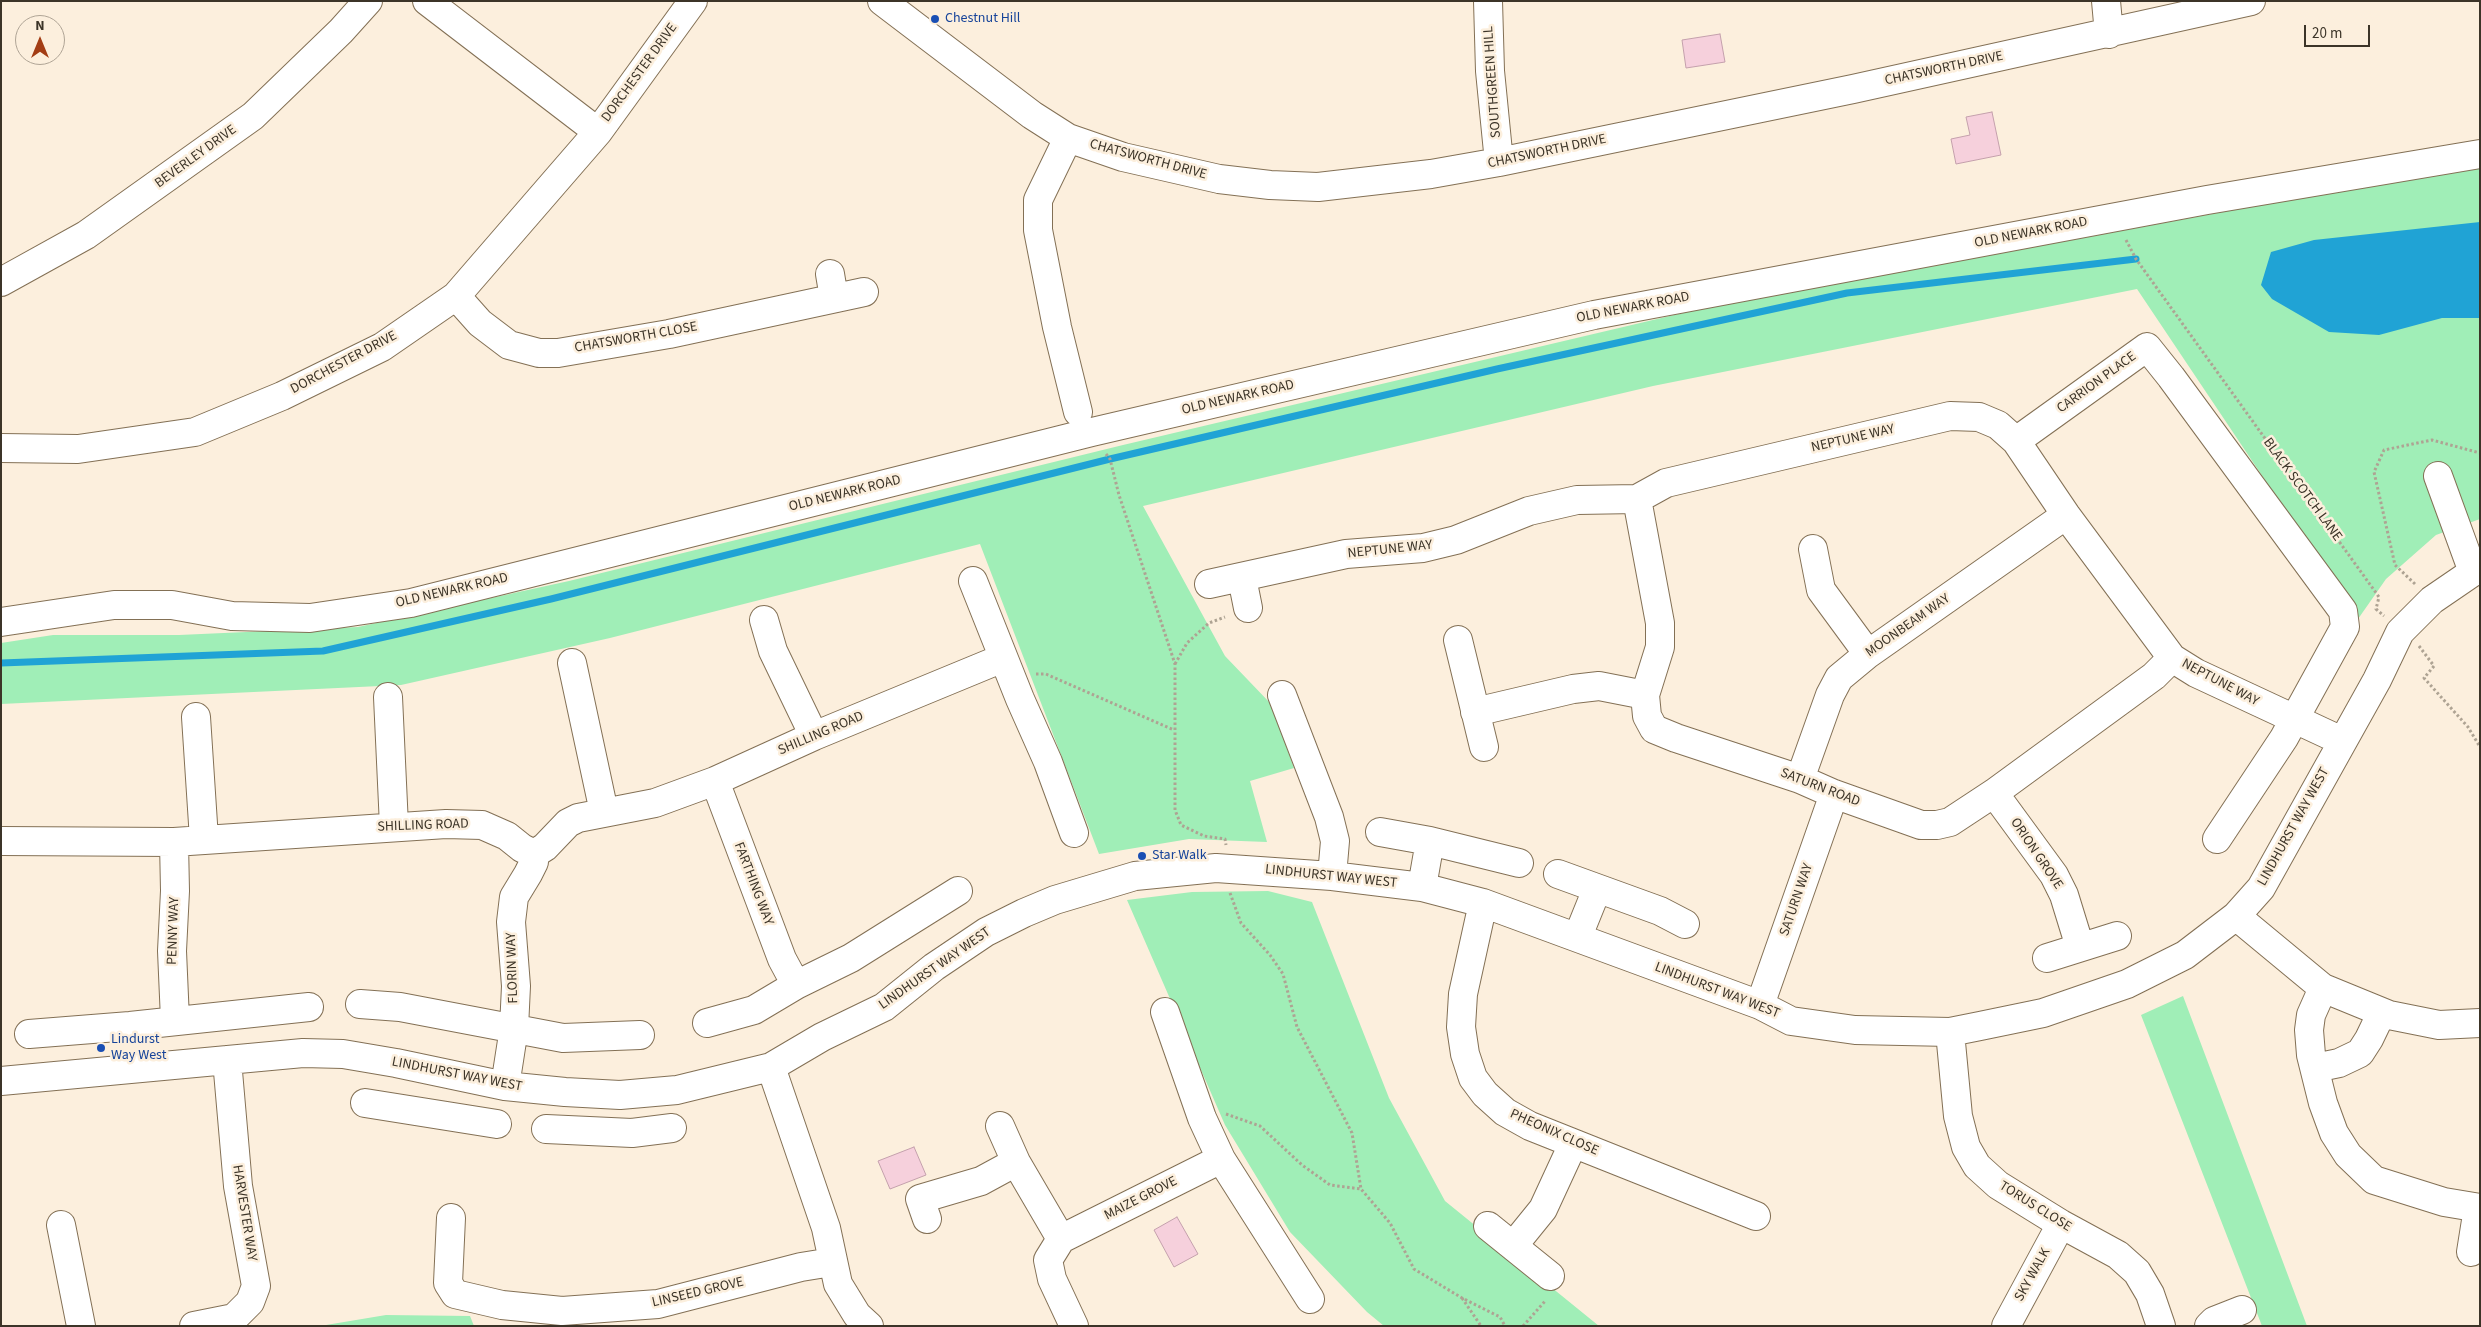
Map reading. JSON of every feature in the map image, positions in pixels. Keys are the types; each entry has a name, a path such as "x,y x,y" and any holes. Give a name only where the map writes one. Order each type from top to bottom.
{"street":[{"name":"BEVERLEY DRIVE","path":"1,282 86,235 253,116 341,32 368,1"},
{"path":"427,1 598,132"},
{"name":"DORCHESTER DRIVE","path":"1,448 78,449 195,432 282,396 382,347 456,296 598,132 693,1"},
{"name":"CHATSWORTH DRIVE","path":"882,1 1032,115 1068,138 1122,157 1199,175 1270,185 1327,186 1431,174 1499,162 2109,34 2251,1"},
{"name":"SOUTHGREEN HILL","path":"1488,1 1490,71 1499,162"},
{"path":"2106,1 2109,34"},
{"path":"1068,138 1038,200 1038,230 1057,327 1078,412"},
{"name":"OLD NEWARK ROAD","path":"1,622 114,605 172,605 232,616 310,618 411,603 1092,432 1594,315 2114,217 2480,154"},
{"name":"CHATSWORTH CLOSE","path":"456,296 480,323 509,345 539,353 558,353 669,334 832,286 864,292"},
{"name":"CARRION PLACE","path":"2016,441 2147,348 2171,377 2343,611 2345,626 2292,720"},
{"name":"NEPTUNE WAY","path":"1209,584 1346,554 1424,548 1456,540 1529,511 1577,500 1637,499 1666,483 1950,416 1979,417 1998,425 2016,441 2066,515 2172,658 2196,673 2292,720 2342,741"},
{"path":"2438,476 2476,571"},
{"name":"SATURN ROAD","path":"1637,499 1660,623 1660,647 1645,695 1647,716 1654,729 1800,779 1834,794 1920,825 1937,826 1950,822 1994,793 2154,676 2172,658"},
{"name":"MOONBEAM WAY","path":"1800,779 1830,695 1839,678 1868,654 2066,515"},
{"path":"1813,549 1821,590 1868,654"},
{"name":"LINDHURST WAY WEST","path":"1,1081 303,1053 342,1054 442,1072 505,1086 564,1092 620,1095 677,1090 771,1066 822,1037 884,1007 934,967 986,932 1055,900 1135,876 1216,868 1332,876 1422,887 1483,903 1578,936 1661,970 1760,1005 1791,1021 1845,1029 1950,1032 2043,1013 2127,984 2185,955 2236,916 2261,888 2377,680 2400,632 2432,600 2476,571"},
{"path":"1242,578 1248,608"},
{"path":"973,581 1048,762 1074,833"},
{"path":"764,620 773,651 814,736"},
{"path":"1458,640 1484,747"},
{"path":"572,663 604,812"},
{"name":"SHILLING ROAD","path":"1,841 174,842 446,824 482,825 507,836 522,848 534,854 545,847 568,823 578,818 655,803 715,781 814,736 1012,679"},
{"path":"1475,712 1573,689 1599,686 1645,695"},
{"path":"1282,694 1329,817 1335,841 1332,876"},
{"path":"388,697 394,826"},
{"path":"196,717 204,839"},
{"path":"2217,839 2284,738 2292,720"},
{"name":"FARTHING WAY","path":"715,781 782,959 796,985"},
{"name":"ORION GROVE","path":"1994,793 2054,875 2064,895 2080,947"},
{"name":"SATURN WAY","path":"1760,1005 1834,794"},
{"path":"1380,832 1430,841 1518,863"},
{"path":"1422,887 1430,841"},
{"name":"PENNY WAY","path":"174,842 175,891 172,951 175,1020"},
{"name":"FLORIN WAY","path":"505,1086 514,1028 516,986 511,922 514,897 531,868 534,854"},
{"path":"1558,874 1660,911 1685,924"},
{"path":"1578,936 1597,889"},
{"path":"707,1023 754,1010 796,985 851,958 958,891"},
{"name":"PHEONIX CLOSE","path":"1483,903 1463,994 1461,1027 1465,1054 1473,1078 1485,1094 1505,1112 1573,1144 1756,1216"},
{"path":"2236,916 2323,988 2382,1012 2439,1025 2480,1023"},
{"path":"2047,958 2117,936"},
{"path":"2323,988 2311,1015 2309,1030 2314,1068 2323,1103 2334,1133 2348,1155 2374,1180 2435,1200 2479,1208 2471,1252"},
{"path":"360,1004 400,1007 564,1038 640,1035"},
{"path":"29,1034 130,1026 309,1006"},
{"path":"1165,1012 1202,1118 1221,1159 1310,1299"},
{"path":"2314,1068 2339,1063 2360,1053 2382,1012"},
{"name":"TORUS CLOSE","path":"1950,1032 1958,1116 1966,1147 1977,1166 1998,1185 2061,1224 2118,1255 2138,1272 2150,1294 2161,1326"},
{"name":"HARVESTER WAY","path":"194,1326 234,1318 250,1302 256,1286 238,1186 227,1060"},
{"path":"771,1066 826,1228 838,1284 857,1315 869,1326"},
{"path":"434,1114 442,1072"},
{"path":"564,1092 555,1130 632,1133 672,1128"},
{"path":"365,1103 497,1124"},
{"path":"1000,1126 1016,1162 1061,1239 1048,1260 1052,1279 1074,1326"},
{"path":"1513,1246 1542,1209 1573,1144"},
{"name":"MAIZE GROVE","path":"1061,1239 1221,1159"},
{"path":"927,1219 920,1199 981,1181 1016,1162"},
{"name":"LINSEED GROVE","path":"451,1218 448,1283 455,1294 465,1295 501,1316 562,1311 659,1315 801,1267 832,1262"},
{"name":"SKY WALK","path":"2006,1326 2061,1224"},
{"path":"61,1225 81,1326"},
{"path":"1488,1226 1513,1246 1549,1287"},
{"path":"2209,1326 2214,1321 2242,1310"}],"path":[{"name":"BLACK SCOTCH LANE","path":"2114,217 2136,259 2379,597 2376,609 2419,647 2434,666 2424,678 2468,727 2480,747"},
{"path":"2432,600 2395,565 2374,472 2384,450 2432,440 2480,453"},
{"path":"1175,664 1186,643 1209,623 1248,608"},
{"path":"1012,679 1025,675 1046,674 1174,730"},
{"path":"1202,1118 1230,1113 1260,1126 1302,1165 1330,1185 1361,1189"},
{"path":"1523,1326 1549,1287"},
{"path":"1462,1298 1481,1326"}],"green space":[{"path":"2480,164 2480,519 2436,535 2386,579 2358,619 2137,289 1653,386 1143,506 1225,656 1271,704 1294,768 1250,781 1267,842 1189,839 1099,854 980,544 610,638 401,685 1,704 1,643 53,635 179,635 358,627 569,581 1123,445 1691,311"},
{"path":"1268,891 1312,902 1389,1098 1445,1201 1599,1326 1384,1326 1367,1312 1290,1232 1225,1125 1127,900 1192,892"},
{"path":"2183,996 2307,1326 2262,1326 2141,1015"},
{"path":"386,1315 470,1316 474,1326 320,1326"}],"water":[{"path":"2480,222 2480,318 2442,318 2379,335 2329,332 2272,299 2261,285 2271,252 2314,240"}],"building":[{"path":"1720,34 1725,62 1686,68 1682,40"},
{"path":"1992,112 2001,155 1956,164 1951,139 1970,135 1966,117"},
{"path":"914,1147 926,1175 890,1189 878,1161"},
{"path":"1177,1217 1198,1254 1174,1267 1154,1230"}],"waterway":[{"path":"1,663 323,651 551,599 1110,459 1497,369 1847,293 2136,259"}],"place":[{"name":"Chestnut Hill","path":"935,19"},
{"name":"Star Walk","path":"1142,856"},
{"name":"Lindurst Way West","path":"101,1048"}]}
